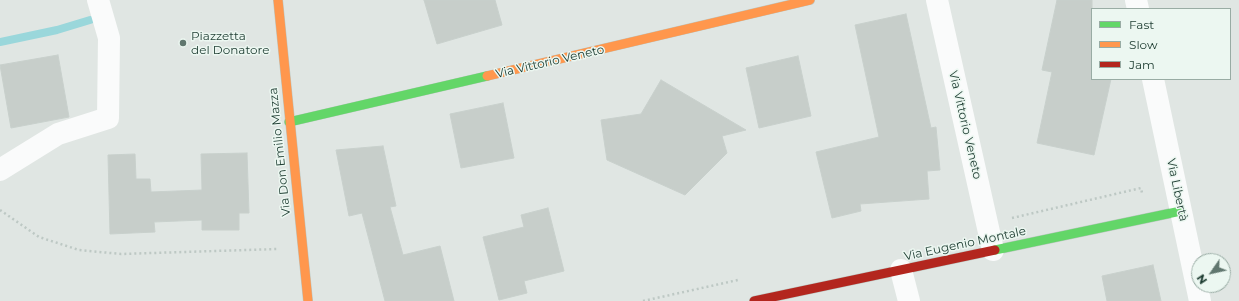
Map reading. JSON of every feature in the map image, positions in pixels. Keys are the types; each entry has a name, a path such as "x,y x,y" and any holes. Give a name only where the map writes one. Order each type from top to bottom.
{"street":[{"path":"0,170 58,134 108,118 109,38 98,0"},
{"name":"Via Don Emilio Mazza","path":"278,0 308,301"},
{"name":"Via Vittorio Veneto","path":"289,122 810,0"},
{"name":"Via Vittorio Veneto","path":"937,0 993,250"},
{"name":"Via Libertà","path":"1153,80 1200,301"},
{"name":"Via Eugenio Montale","path":"754,301 1181,211"},
{"path":"901,270 909,301"}],"path":[{"path":"0,210 39,237 79,250 121,254 279,249"}],"building":[{"path":"424,0 495,0 502,25 437,44"},
{"path":"1057,0 1092,0 1091,80 1111,80 1094,155 1037,143 1052,72 1042,70"},
{"path":"906,14 931,128 936,127 940,170 927,171 929,199 860,204 861,211 832,218 816,152 879,137 855,25"},
{"path":"58,55 69,117 11,128 0,65"},
{"path":"798,56 811,116 759,128 746,68"},
{"path":"661,80 746,130 722,136 727,153 685,195 607,160 601,120 641,114"},
{"path":"503,103 514,158 461,168 450,114"},
{"path":"383,146 396,206 390,207 403,255 440,246 454,301 385,301 362,213 349,216 336,150"},
{"path":"247,153 249,213 239,213 239,230 202,230 202,220 154,222 155,232 110,234 108,155 135,154 136,179 150,179 151,192 202,190 201,154"},
{"path":"548,208 564,271 524,281 527,293 499,300 483,237 524,227 521,215"},
{"path":"1153,265 1161,301 1107,301 1102,276"}],"waterway":[{"path":"0,42 57,30 90,20"}],"traffic: fast":[{"path":"289,122 487,76"},
{"path":"995,250 1181,211"}],"traffic: slow":[{"path":"278,0 308,301"},
{"path":"487,76 810,0"}],"traffic: jam":[{"path":"754,301 995,250"}],"place":[{"name":"Piazzetta del Donatore","path":"183,43"}]}
